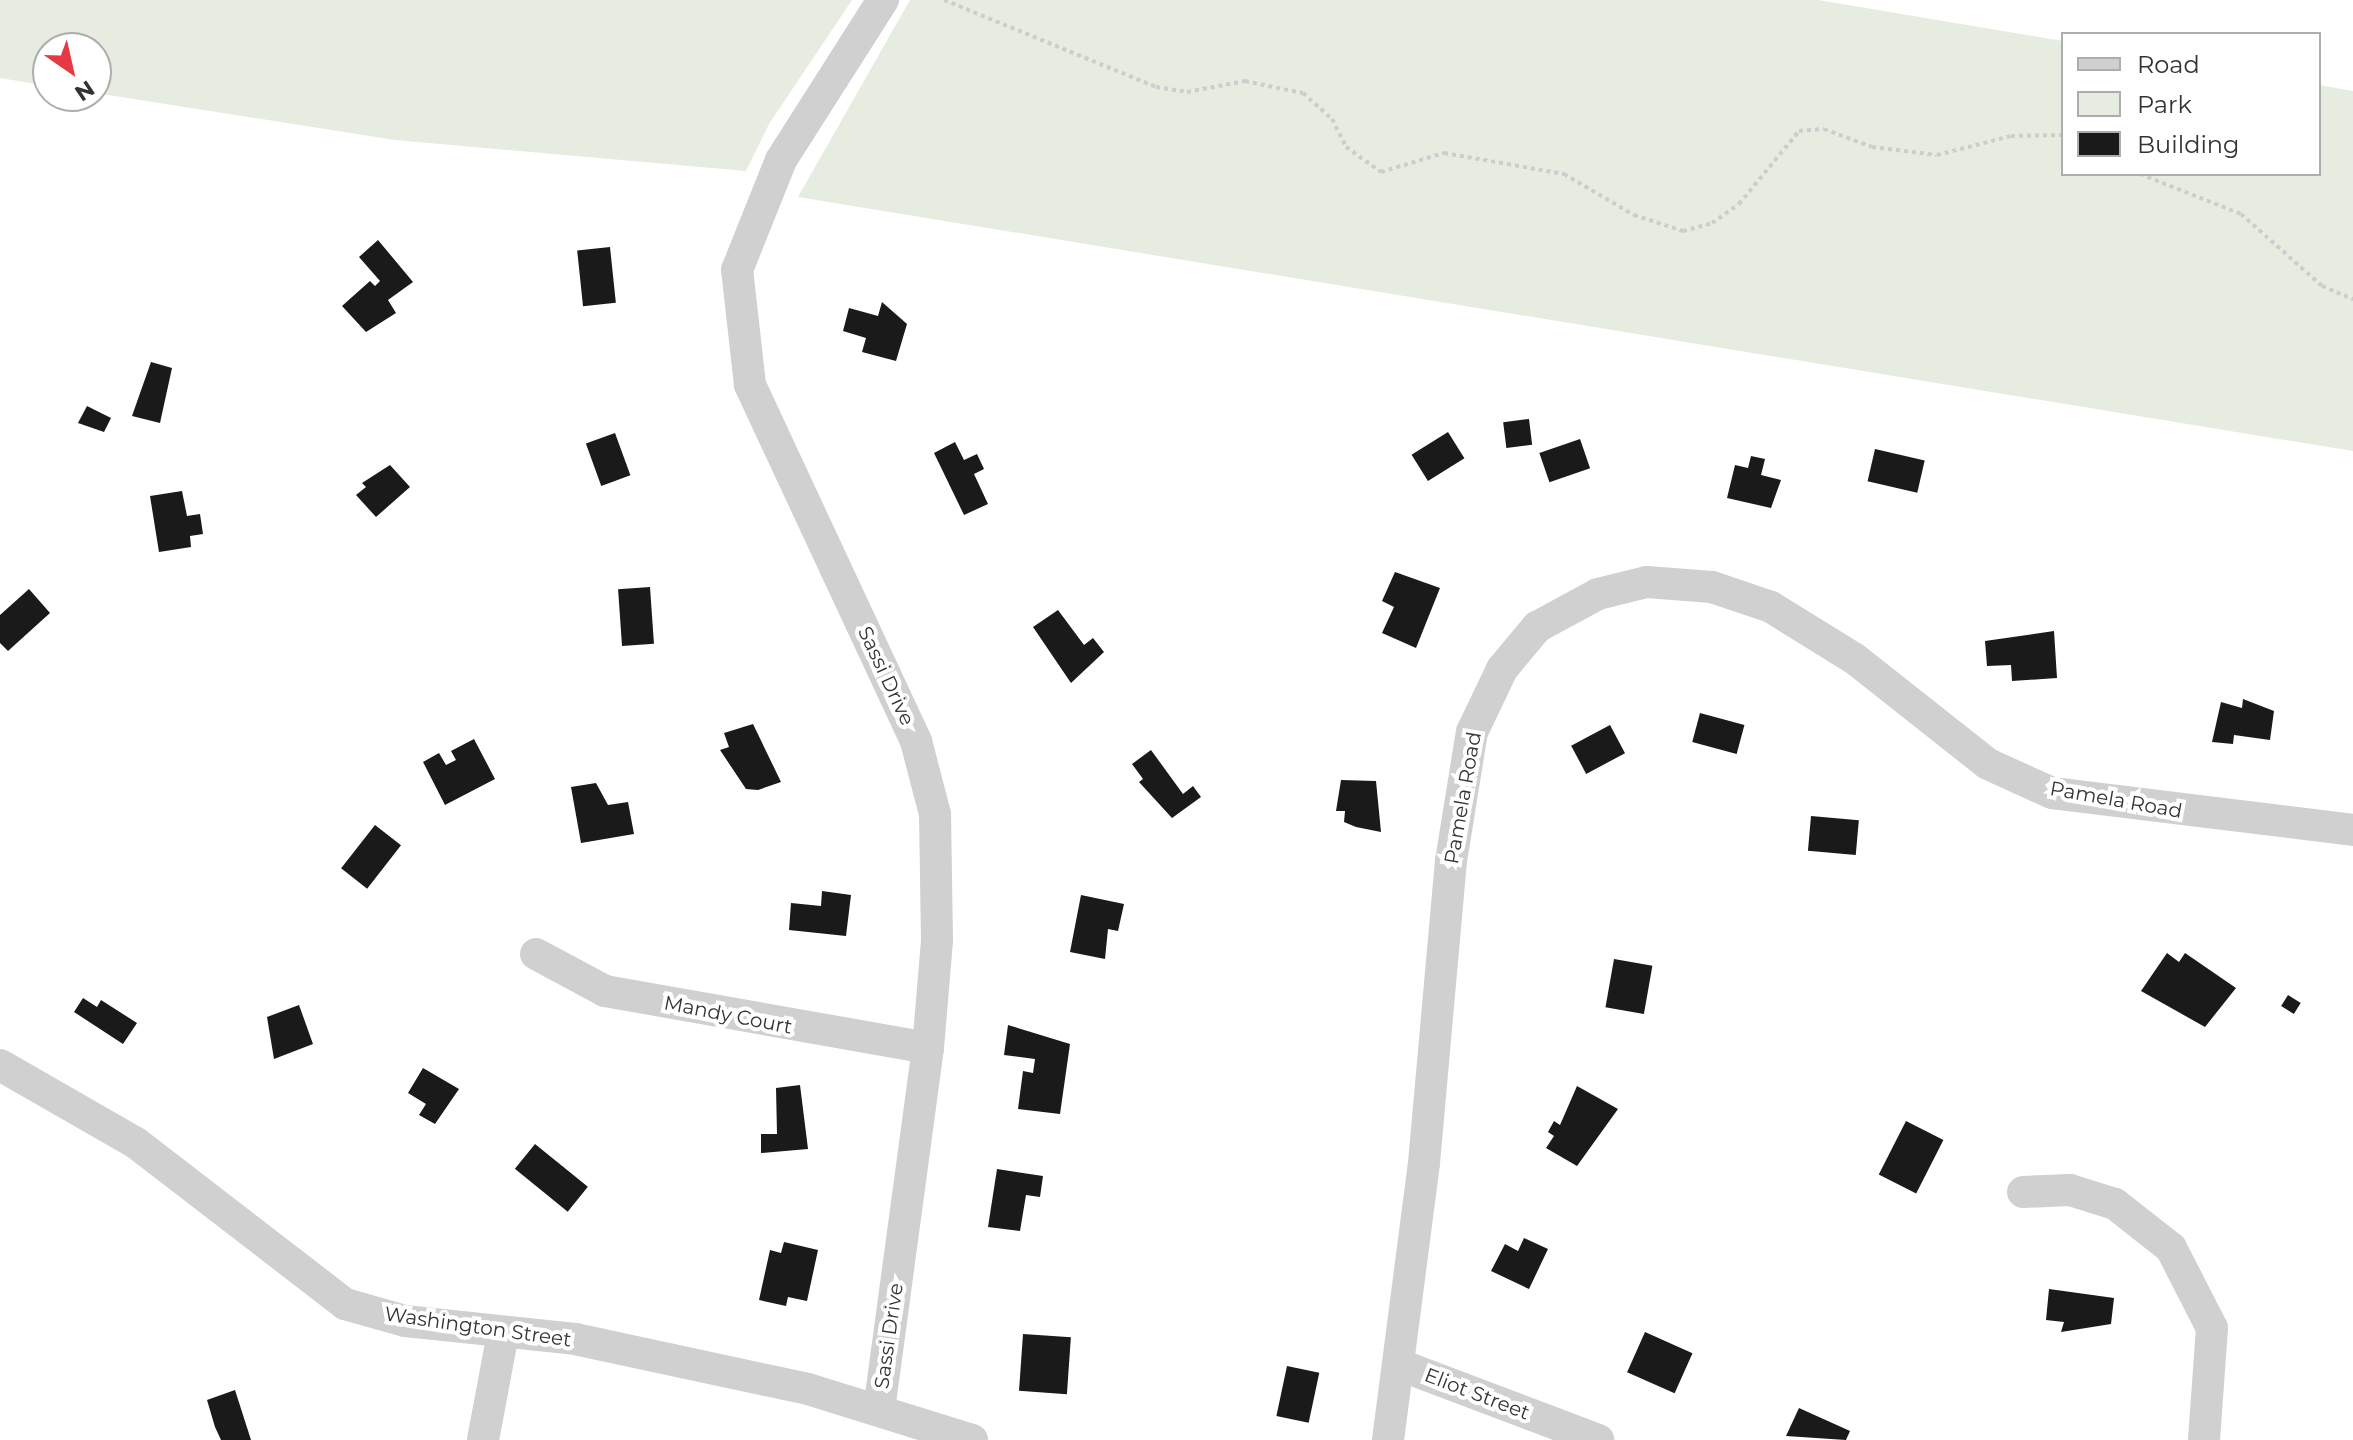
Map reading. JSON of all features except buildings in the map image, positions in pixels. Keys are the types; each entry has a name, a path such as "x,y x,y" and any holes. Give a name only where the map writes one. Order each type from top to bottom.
{"street":[{"name":"Sassi Drive","path":"879,1410 928,1048 938,882 930,793 916,741 750,385 737,308 737,270 770,180 883,0"},
{"name":"Pamela Road","path":"1388,1440 1400,1365 1451,861 1472,732 1502,669 1537,627 1598,594 1647,582 1712,587 1771,607 1855,659 1988,764 2052,793 2353,830"},
{"name":"Mandy Court","path":"536,954 605,991 928,1048"},
{"name":"Washington Street","path":"0,1065 136,1143 345,1304 405,1321 575,1339 879,1410 972,1440"},
{"path":"2023,1192 2070,1190 2115,1204 2171,1248 2212,1328 2204,1440"},
{"path":"483,1440 503,1333"},
{"name":"Eliot Street","path":"1400,1365 1598,1440"}],"path":[{"path":"944,0 1156,87 1187,92 1245,81 1303,93 1326,111 1346,147 1381,172 1444,153 1543,170 1585,181 1634,215 1683,231 1727,214 1799,131 1824,129 1872,147 1937,155 2011,136 2061,135"},
{"path":"2145,176 2241,214 2322,286 2353,299"}],"green space":[{"path":"0,0 852,0 769,124 746,171 395,140 112,96 112,32 32,32 32,83 0,78"},
{"path":"910,0 1818,0 2061,41 2061,176 2321,176 2321,85 2353,91 2353,451 798,197"}]}
